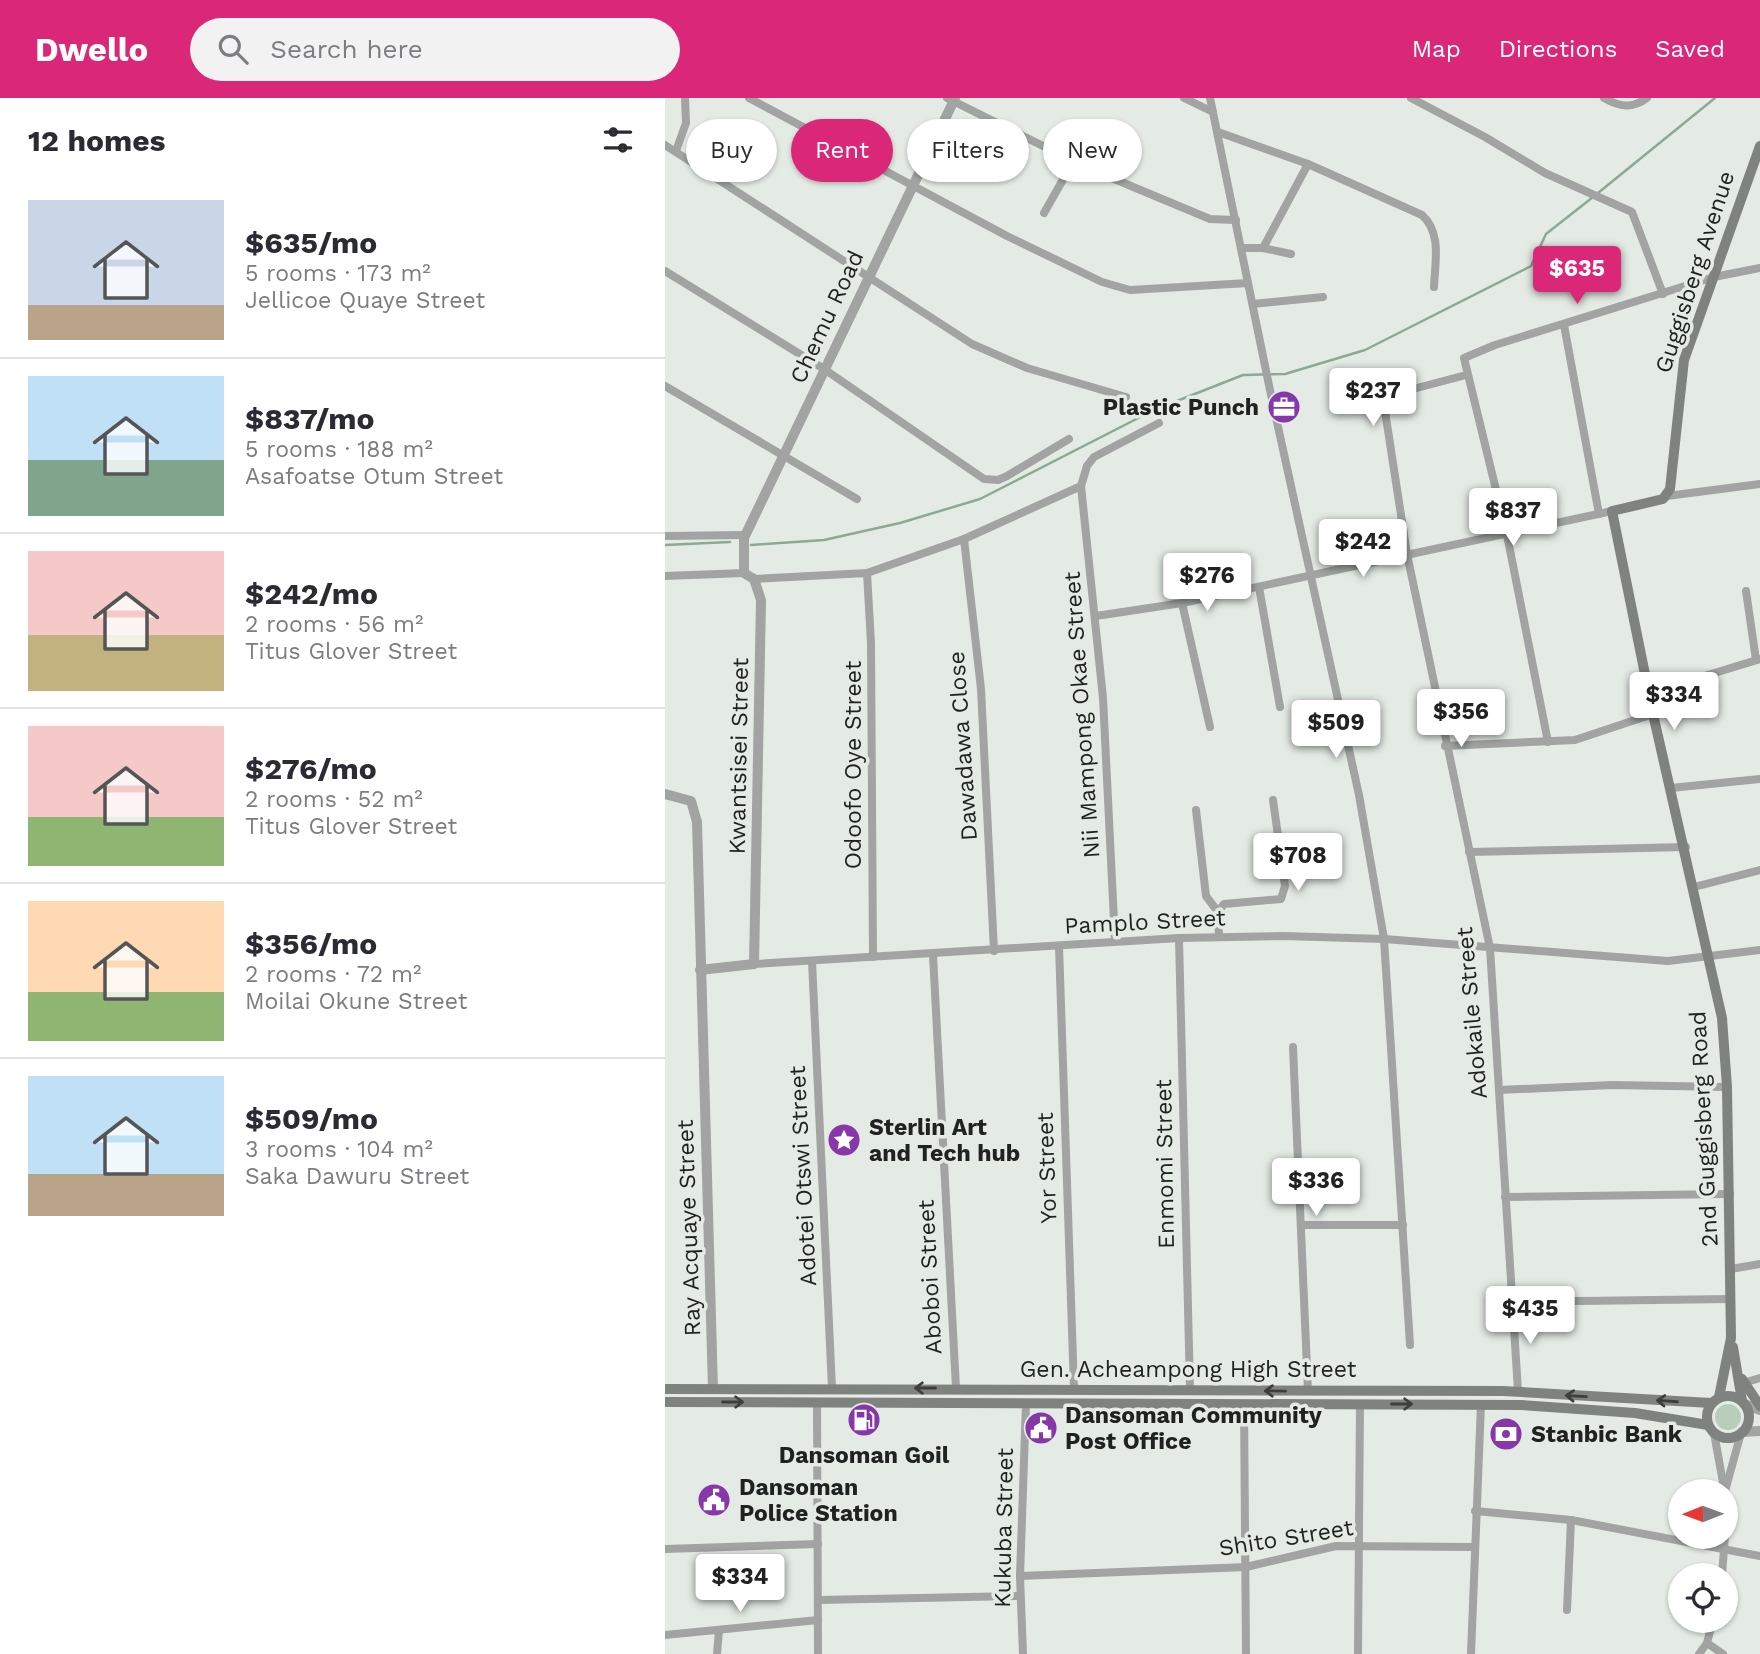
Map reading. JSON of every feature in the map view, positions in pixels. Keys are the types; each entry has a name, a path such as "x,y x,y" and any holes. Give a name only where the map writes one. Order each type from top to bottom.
{"main road":[{"name":"Guggisberg Avenue","path":"1667,495 1671,483 1680,374 1760,146"},
{"path":"1612,511 1667,495"},
{"name":"2nd Guggisberg Road","path":"1612,511 1653,714 1686,847 1722,1018 1727,1087 1731,1338 1743,1403"},
{"name":"2nd Guggisberg Road","path":"1715,1400 1724,1379 1731,1338"},
{"path":"1736,1364 1743,1383 1760,1408"},
{"path":"1690,1402 1706,1396 1724,1379"},
{"name":"Gen. Acheampong High Street","path":"665,1389 1518,1391 1690,1402 1715,1400"},
{"path":"1731,1396 1743,1403 1748,1421 1741,1432 1729,1438 1711,1429 1707,1414 1715,1400 1731,1396"},
{"name":"Gen. Acheampong High Street","path":"665,1402 1481,1404 1635,1413 1711,1429"}],"street":[{"path":"676,151 686,122 685,98"},
{"path":"750,98 1007,236 1118,288 1140,290 1248,283"},
{"path":"1184,98 1213,112"},
{"path":"1210,98 1271,395 1313,576 1359,795 1384,939 1410,1345"},
{"path":"1411,98 1591,195 1616,203 1632,212 1663,294"},
{"path":"1604,98 1628,106 1638,105 1647,98"},
{"path":"952,99 1043,146"},
{"name":"Chemu Road","path":"744,573 744,536 952,99"},
{"path":"1218,132 1308,164 1422,215 1431,223 1435,235 1434,287"},
{"path":"665,145 972,344 1027,368 1126,397"},
{"path":"1263,248 1308,164"},
{"path":"1044,213 1062,182"},
{"path":"1121,182 1210,219 1236,220"},
{"path":"1242,248 1263,248 1291,254"},
{"path":"1548,743 1507,535 1463,360 1495,345 1714,276 1760,268"},
{"path":"665,271 824,369 984,479 1007,476 1069,439"},
{"path":"1253,304 1322,297"},
{"path":"1564,325 1599,514"},
{"name":"Adokaile Street","path":"1466,375 1394,394 1386,404 1407,554 1445,746 1490,948 1518,1391"},
{"path":"665,386 857,499"},
{"path":"665,576 744,573 754,579 867,573 964,539 1081,486 1087,466 1094,457 1159,423"},
{"path":"1667,495 1760,484"},
{"name":"Nii Mampong Okae Street","path":"1081,486 1096,616 1115,942"},
{"path":"1096,616 1182,603 1612,511"},
{"path":"665,536 744,536"},
{"name":"Dawadawa Close","path":"964,539 981,689 994,951"},
{"name":"Odoofo Oye Street","path":"867,573 871,642 873,957"},
{"name":"Kwantsisei Street","path":"754,579 761,600 754,964"},
{"path":"1259,587 1280,707"},
{"path":"1649,693 1758,659 1746,591"},
{"path":"1182,603 1210,727"},
{"path":"1445,746 1548,743 1587,737 1653,714"},
{"path":"1671,788 1760,779"},
{"name":"Ray Acquaye Street","path":"665,794 686,797 696,809 713,1389"},
{"path":"1218,912 1224,904 1281,899 1285,886 1272,800"},
{"path":"1196,810 1206,896 1218,912 1219,937"},
{"path":"1469,852 1686,847"},
{"path":"1694,887 1760,870"},
{"name":"Pamplo Street","path":"700,970 754,964 1219,937 1327,936 1384,939 1668,961 1760,950"},
{"name":"Enmomi Street","path":"1179,938 1190,1390"},
{"name":"Yor Street","path":"1059,946 1074,1389"},
{"name":"Aboboi Street","path":"933,955 955,1388"},
{"name":"Adotei Otswi Street","path":"813,961 832,1388"},
{"path":"1293,1046 1308,1391"},
{"path":"1499,1090 1612,1085 1727,1087"},
{"path":"1505,1197 1730,1194"},
{"path":"1302,1226 1403,1225"},
{"path":"1731,1269 1760,1264"},
{"path":"1513,1302 1730,1299"},
{"path":"1743,1383 1760,1378"},
{"path":"817,1402 818,1654"},
{"name":"Kukuba Street","path":"1023,1654 1020,1576 1026,1403"},
{"path":"1743,1403 1760,1408"},
{"path":"1244,1404 1246,1654"},
{"path":"1358,1654 1361,1545 1360,1404"},
{"path":"1471,1654 1481,1404"},
{"path":"1711,1429 1722,1479"},
{"path":"1728,1479 1741,1432 1760,1432"},
{"path":"1475,1511 1571,1520 1668,1537"},
{"path":"1567,1610 1571,1520"},
{"path":"665,1549 818,1544"},
{"name":"Shito Street","path":"1020,1576 1245,1567 1336,1546 1474,1548"},
{"path":"1733,1549 1760,1556"},
{"path":"818,1600 1020,1596"},
{"path":"665,1634 818,1620"},
{"path":"717,1654 719,1630"},
{"path":"1699,1654 1707,1643 1710,1633"},
{"path":"1707,1643 1723,1654"}],"green space":[{"path":"1728,1404 1737,1408 1741,1417 1737,1426 1728,1430 1719,1426 1715,1417 1719,1408"}],"waterway":[{"path":"1598,193 1715,98"},
{"path":"751,545 824,540 900,523 980,499 1154,410 1243,375 1285,374 1365,350 1531,266 1546,234 1593,197"},
{"path":"665,545 730,542"}],"place":[{"name":"Plastic Punch","path":"1284,407"},
{"name":"Sterlin Art and Tech hub","path":"844,1140"},
{"name":"Dansoman Goil","path":"864,1420"},
{"name":"Dansoman Community Post Office","path":"1041,1428"},
{"name":"Stanbic Bank","path":"1506,1434"},
{"name":"Dansoman Police Station","path":"714,1500"}]}
